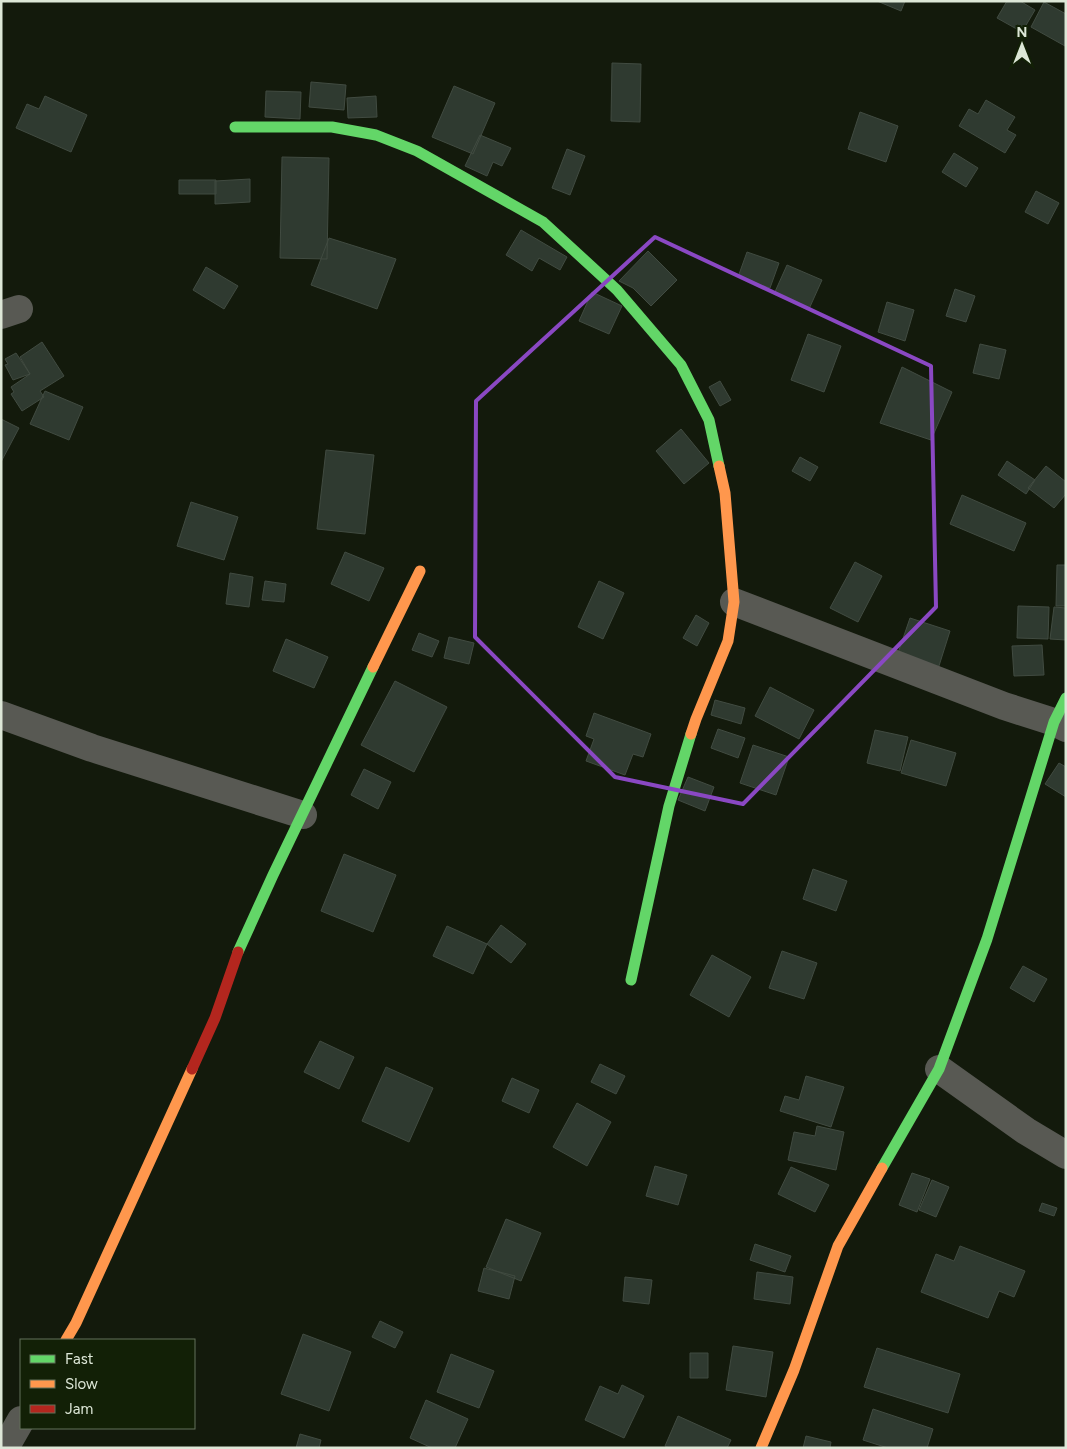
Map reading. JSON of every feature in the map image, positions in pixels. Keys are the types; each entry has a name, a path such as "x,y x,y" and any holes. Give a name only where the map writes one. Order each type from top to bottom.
{"street":[{"path":"235,127 332,127 376,136 417,151 543,222 617,290 681,365 708,420 725,493 734,602 728,641 696,719 669,806 631,980"},
{"path":"67,1339 215,1018 242,942 420,571"},
{"path":"734,602 1004,706 1062,716 987,940 939,1069 838,1246 794,1370 760,1448"},
{"path":"1,715 92,748 303,815"},
{"path":"939,1069 1026,1131 1066,1155"},
{"path":"5,1448 20,1422"}],"highlighted area":[{"path":"655,237 931,366 936,607 743,804 615,777 475,637 476,401"}],"building":[{"path":"877,1 905,1 901,11"},
{"path":"1007,1 1020,1 1035,10 1022,32 997,18"},
{"path":"1044,2 1066,14 1065,46 1031,27"},
{"path":"612,63 641,64 640,122 611,121"},
{"path":"311,82 346,85 344,110 309,107"},
{"path":"454,86 495,103 473,154 432,137"},
{"path":"266,91 301,92 300,119 265,117"},
{"path":"45,96 87,115 71,152 16,128 27,104 39,109"},
{"path":"376,96 377,117 348,118 347,98"},
{"path":"986,100 1015,117 1007,130 1016,135 1005,153 959,126 969,109 978,114"},
{"path":"860,112 898,126 886,162 848,149"},
{"path":"480,135 511,148 502,166 493,162 487,176 465,166"},
{"path":"567,149 585,156 570,195 552,188"},
{"path":"954,153 978,168 966,187 942,172"},
{"path":"282,157 329,158 327,259 280,258"},
{"path":"250,179 250,202 215,204 215,181"},
{"path":"179,180 216,180 216,194 179,194"},
{"path":"1036,191 1059,203 1048,224 1025,212"},
{"path":"521,230 567,257 560,270 539,258 532,271 506,255"},
{"path":"329,238 396,259 377,309 311,285"},
{"path":"648,251 677,280 651,306 633,288 619,281"},
{"path":"747,252 779,263 770,288 738,277"},
{"path":"787,265 822,280 809,309 774,294"},
{"path":"206,267 238,286 224,309 193,290"},
{"path":"955,289 975,296 966,322 946,316"},
{"path":"592,292 622,306 609,334 579,321"},
{"path":"887,302 914,310 905,341 878,332"},
{"path":"808,334 841,346 824,392 791,380"},
{"path":"42,342 64,376 40,391 44,397 22,411 11,394 14,392 11,387 30,374 20,357"},
{"path":"980,344 1006,350 999,379 973,373"},
{"path":"16,353 30,374 13,380 5,365 8,364 5,359"},
{"path":"902,367 952,392 931,440 880,423"},
{"path":"720,381 731,400 720,406 709,387"},
{"path":"45,391 83,407 69,440 30,424"},
{"path":"1,419 19,428 1,462"},
{"path":"681,429 709,463 684,484 656,451"},
{"path":"326,450 374,455 365,534 317,529"},
{"path":"800,457 818,467 810,481 792,471"},
{"path":"1007,461 1035,480 1026,494 998,475"},
{"path":"1046,466 1066,482 1066,494 1054,508 1028,488"},
{"path":"962,495 1026,523 1014,551 950,524"},
{"path":"191,502 238,517 224,560 177,546"},
{"path":"345,552 384,568 369,601 331,584"},
{"path":"855,562 882,576 858,622 830,608"},
{"path":"1057,565 1066,565 1066,606 1056,606"},
{"path":"230,573 253,577 249,607 226,604"},
{"path":"265,581 286,584 284,602 262,600"},
{"path":"599,581 624,593 603,639 578,627"},
{"path":"1018,606 1049,607 1048,639 1017,638"},
{"path":"1054,607 1066,608 1066,640 1050,639"},
{"path":"696,615 709,623 697,646 683,638"},
{"path":"910,618 950,631 938,669 897,656"},
{"path":"419,633 439,641 432,657 412,650"},
{"path":"449,637 474,643 469,664 444,658"},
{"path":"286,639 328,657 314,688 273,671"},
{"path":"1042,645 1044,675 1014,676 1012,646"},
{"path":"395,681 447,707 414,772 361,745"},
{"path":"770,687 814,710 799,739 755,716"},
{"path":"715,700 745,708 741,724 711,715"},
{"path":"594,713 651,734 643,757 633,754 625,775 586,761 594,739 586,736"},
{"path":"718,729 745,738 738,758 711,748"},
{"path":"875,730 908,737 900,771 867,763"},
{"path":"911,740 956,753 946,786 901,773"},
{"path":"753,745 789,757 776,795 740,783"},
{"path":"1059,763 1066,767 1066,797 1045,784"},
{"path":"364,769 391,782 378,809 351,795"},
{"path":"688,777 714,787 705,811 678,800"},
{"path":"344,854 396,875 373,932 321,911"},
{"path":"813,869 847,881 836,911 803,899"},
{"path":"501,925 526,944 511,963 487,944"},
{"path":"447,926 487,944 473,974 433,956"},
{"path":"782,951 817,963 804,999 769,988"},
{"path":"712,955 751,977 729,1017 690,995"},
{"path":"1023,966 1047,979 1034,1002 1010,988"},
{"path":"320,1041 354,1057 339,1089 304,1072"},
{"path":"600,1064 625,1076 616,1094 591,1082"},
{"path":"386,1067 433,1088 409,1142 362,1121"},
{"path":"806,1076 844,1087 831,1127 780,1111 785,1096 799,1100"},
{"path":"512,1078 539,1090 529,1113 502,1101"},
{"path":"577,1103 611,1122 587,1166 553,1147"},
{"path":"817,1126 844,1132 836,1170 788,1160 794,1132 815,1136"},
{"path":"655,1166 687,1175 678,1205 646,1196"},
{"path":"791,1167 829,1185 815,1212 778,1194"},
{"path":"912,1173 930,1179 917,1212 899,1205"},
{"path":"932,1180 949,1187 936,1217 919,1210"},
{"path":"1042,1203 1057,1208 1054,1216 1039,1211"},
{"path":"506,1219 541,1233 521,1281 486,1267"},
{"path":"755,1244 791,1256 785,1272 750,1260"},
{"path":"960,1246 1025,1271 1014,1297 999,1291 988,1318 921,1292 936,1254 954,1261"},
{"path":"484,1268 515,1276 509,1299 478,1291"},
{"path":"757,1272 793,1277 790,1304 754,1299"},
{"path":"625,1277 652,1280 649,1304 623,1301"},
{"path":"380,1321 403,1332 395,1348 372,1337"},
{"path":"303,1334 351,1352 329,1411 281,1394"},
{"path":"733,1346 773,1352 766,1397 726,1390"},
{"path":"877,1348 960,1374 948,1413 864,1387"},
{"path":"690,1353 708,1353 708,1378 690,1378"},
{"path":"451,1354 494,1371 479,1408 437,1392"},
{"path":"622,1385 644,1396 624,1438 585,1420 600,1386 618,1394"},
{"path":"426,1400 468,1419 455,1448 432,1448 410,1438"},
{"path":"873,1409 933,1429 927,1448 888,1448 863,1440"},
{"path":"678,1416 731,1440 727,1448 669,1448 665,1446"},
{"path":"300,1434 321,1440 319,1448 296,1448"},
{"path":"806,1436 831,1442 830,1448 803,1448"}],"traffic: fast":[{"path":"235,127 332,127 376,135 417,151 543,222 617,290 681,365 709,420 719,466"},
{"path":"238,952 373,667"},
{"path":"882,1168 939,1069 987,939 1054,722 1066,698"},
{"path":"631,980 669,806 691,734"}],"traffic: slow":[{"path":"691,734 728,641 734,602 725,493 719,466"},
{"path":"373,667 420,571"},
{"path":"67,1339 76,1323 192,1069"},
{"path":"761,1448 794,1370 838,1246 882,1168"}],"traffic: jam":[{"path":"192,1069 215,1018 238,952"}]}
